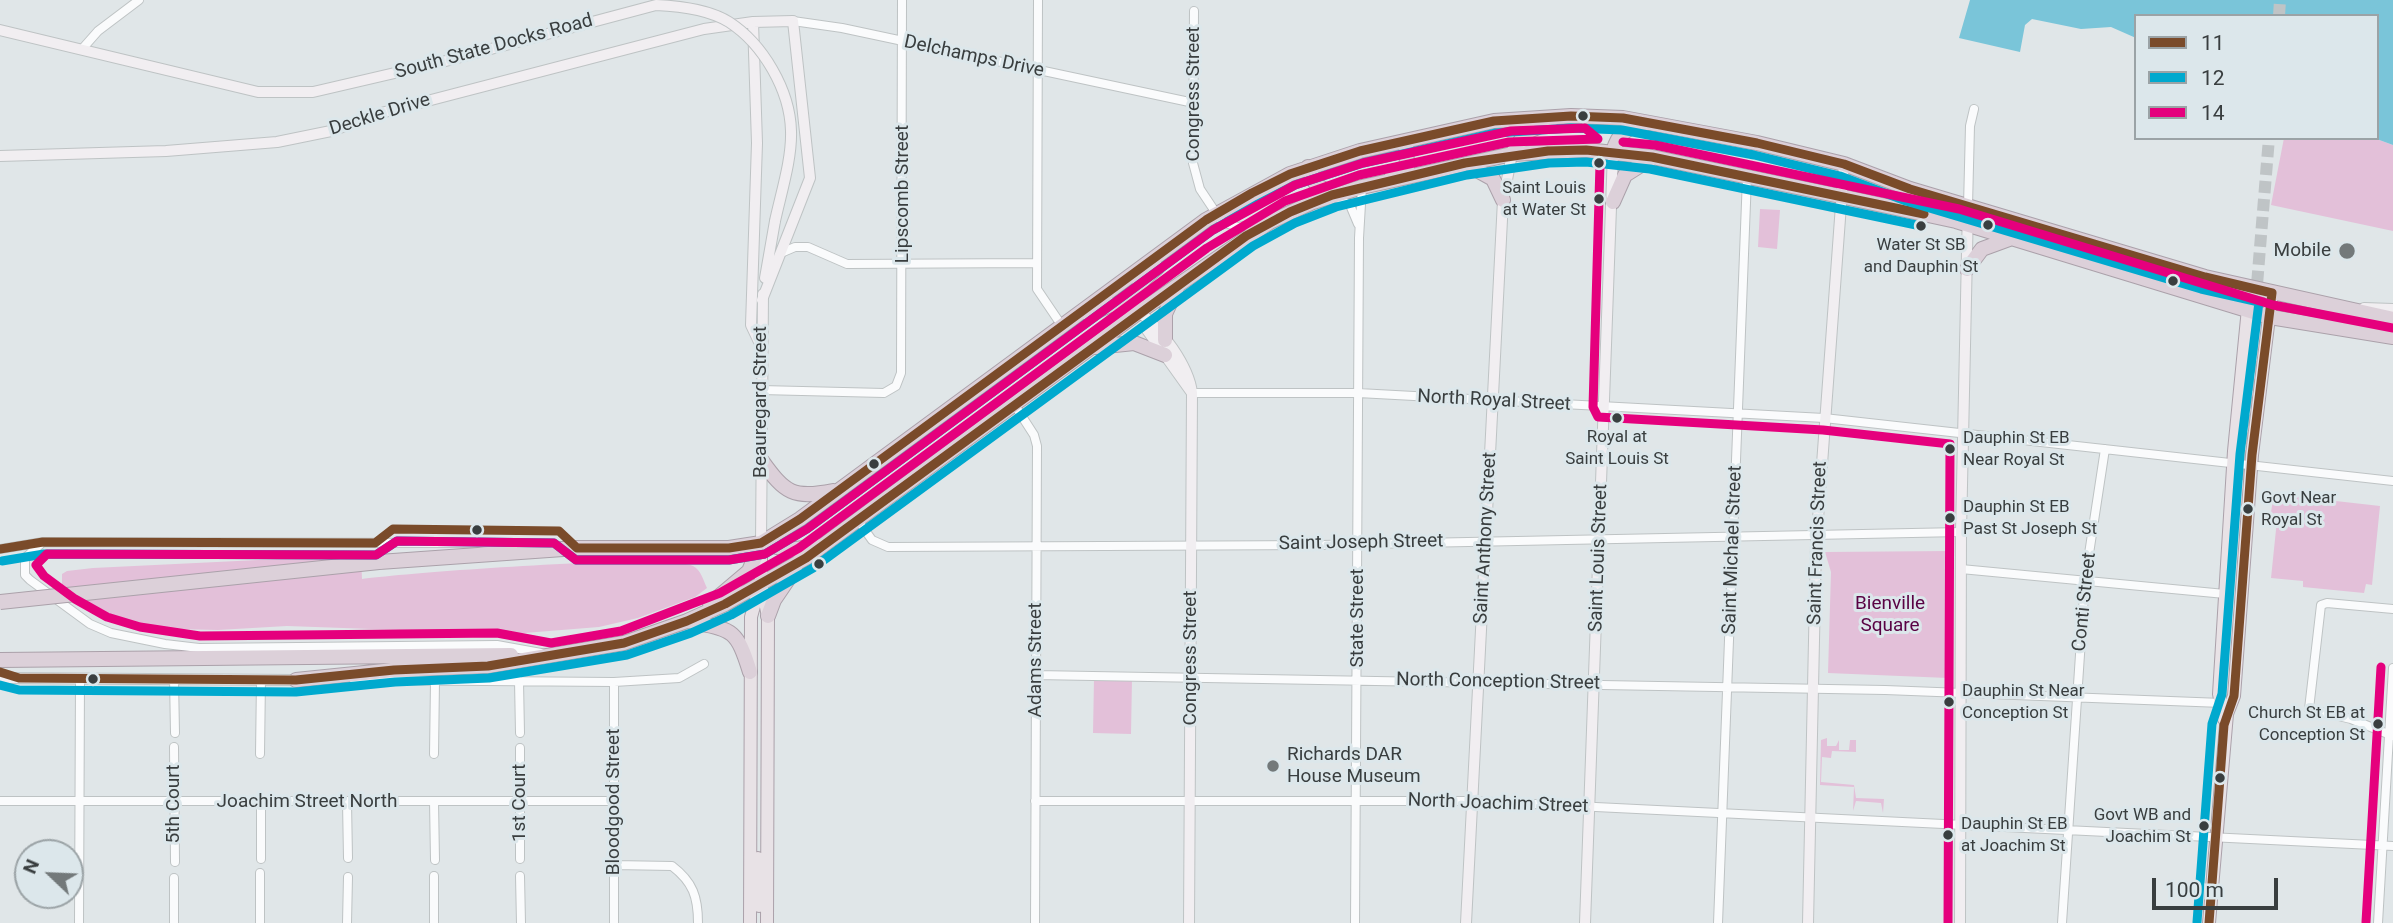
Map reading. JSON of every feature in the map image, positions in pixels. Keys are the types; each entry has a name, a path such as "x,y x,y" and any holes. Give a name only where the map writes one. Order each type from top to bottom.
{"highway":[{"path":"1512,154 1526,132 1571,116"},
{"path":"1588,116 1608,128 1613,152"},
{"path":"687,621 734,586 749,571 761,543 838,490 1216,214 1252,193 1308,167 1494,121 1588,116 1654,123 1844,164 1910,189 2250,288 2346,309 2390,315"},
{"path":"1613,152 1620,135 1627,129 1654,123"},
{"path":"1362,187 1376,177 1406,168 1409,161 1406,141"},
{"path":"296,680 394,670 488,666 624,643 687,621 806,558 1179,284 1270,222 1332,195 1512,154 1548,150 1613,152 1652,157 1840,196 1968,225 2270,317 2390,339"},
{"path":"1613,202 1625,175 1652,157"},
{"path":"1465,163 1493,179 1503,200"},
{"path":"1308,167 1318,187 1332,195"},
{"path":"1139,313 1134,302 1141,282 1180,250 1202,224"},
{"path":"1967,269 1982,249 2012,238"},
{"path":"1091,348 1134,343 1165,348 1165,314 1179,284"},
{"path":"1003,369 1035,356 1105,307 1125,304 1139,313"},
{"path":"762,461 784,489 797,494 838,490"},
{"path":"0,602 379,562 577,548 729,548 761,543 789,550 823,544"},
{"path":"768,616 783,585 806,558"},
{"path":"687,621 730,632 741,644 750,672"},
{"path":"0,660 551,655"}],"main road":[{"path":"2226,703 2234,463 2250,288"},
{"path":"2209,923 2224,721 2272,293"},
{"path":"2229,591 2241,480"},
{"name":"Beauregard Street","path":"761,543 761,584 768,616 767,923"},
{"name":"Beauregard Street","path":"750,923 751,617 761,584"},
{"path":"750,806 758,842 759,923"}],"street":[{"path":"83,48 98,31 139,0"},
{"name":"Lipscomb Street","path":"761,390 884,393 896,386 901,373 902,0"},
{"path":"1038,0 1037,289 1062,326"},
{"name":"South State Docks Road","path":"0,30 258,92 313,92 442,62 656,5 679,6 728,22 771,66 789,114 791,132 775,221"},
{"name":"Congress Street","path":"1194,11 1195,176 1216,214"},
{"path":"762,300 810,178 811,165 793,21"},
{"name":"Delchamps Drive","path":"753,22 793,21 842,28 1194,103"},
{"path":"753,22 757,143 751,324 760,344"},
{"name":"Deckle Drive","path":"0,156 166,151 278,142 331,131 381,113 640,45 704,29 753,22"},
{"path":"1959,923 1962,433 1970,126 1974,109"},
{"name":"Saint Louis Street","path":"1585,923 1587,807 1605,407 1613,152"},
{"name":"Saint Anthony Street","path":"1466,923 1503,200 1512,154"},
{"name":"Saint Francis Street","path":"1808,923 1817,535 1844,164"},
{"name":"Saint Michael Street","path":"1718,923 1747,177"},
{"name":"State Street","path":"1356,923 1359,230 1362,187"},
{"path":"1332,195 1354,211 1359,230"},
{"path":"1216,214 1222,222 1234,227 1270,222"},
{"name":"Beauregard Street","path":"761,543 760,344 762,300 775,221"},
{"path":"780,253 802,246 843,264 1037,263"},
{"path":"1139,313 1165,348 1192,393"},
{"name":"Congress Street","path":"1189,923 1192,393"},
{"name":"North Royal Street","path":"1192,393 1358,394 1824,418 2393,481"},
{"name":"Adams Street","path":"1014,404 1034,435 1037,446 1035,923"},
{"name":"Conti Street","path":"2062,923 2085,580 2105,449"},
{"name":"Saint Joseph Street","path":"857,519 872,540 888,547 1599,540 1961,532"},
{"path":"0,549 43,542 480,543 577,548"},
{"path":"43,542 25,558 26,575 30,580 90,624 134,639 199,648 497,645 551,655"},
{"path":"1961,569 2229,591"},
{"path":"2392,736 2351,719 2309,709 2321,605 2327,603 2393,609"},
{"path":"0,678 614,682 679,678 704,664"},
{"path":"2378,923 2388,845 2393,668"},
{"path":"0,672 19,678"},
{"name":"North Conception Street","path":"1036,676 1727,686 2226,703"},
{"path":"79,923 80,678"},
{"path":"174,679 175,733"},
{"path":"260,754 261,679"},
{"path":"435,681 435,754"},
{"path":"519,681 520,733"},
{"name":"Bloodgood Street","path":"614,682 614,923"},
{"name":"5th Court","path":"174,747 175,862"},
{"name":"1st Court","path":"520,747 520,859"},
{"name":"Joachim Street North","path":"0,801 261,803 614,800"},
{"path":"434,801 435,860"},
{"name":"North Joachim Street","path":"1035,801 1473,801 2388,845"},
{"path":"347,802 348,858"},
{"path":"261,803 261,859"},
{"path":"614,865 672,866 694,888 698,904 698,923"},
{"path":"260,873 260,923"},
{"path":"434,876 434,923"},
{"path":"520,876 521,923"},
{"path":"347,923 348,877"},
{"path":"174,878 174,923"}],"green space":[{"path":"2284,140 2379,140 2393,145 2393,231 2271,205"},
{"path":"1760,209 1780,210 1777,249 1758,247"},
{"path":"2274,494 2380,506 2372,585 2366,584 2364,593 2303,587 2303,581 2271,578 2277,520 2271,512"},
{"name":"Bienville Square","path":"1949,551 1948,678 1828,673 1831,572 1825,552"},
{"path":"361,555 362,579 533,565 636,562 693,566 702,576 707,588 695,597 638,618 599,627 512,634 287,626 218,630 132,628 100,613 62,588 62,574 93,568"},
{"path":"1094,679 1132,679 1131,734 1093,733"},
{"path":"1827,738 1827,746 1836,746 1839,740 1839,750 1849,750 1850,740 1856,740 1856,752 1832,751 1831,758 1822,757 1821,782 1854,785 1856,798 1884,799 1883,813 1881,803 1856,801 1853,811 1854,787 1820,785 1821,740"}],"water":[{"path":"1970,0 2393,0 2393,145 2379,140 2379,14 2134,14 2134,37 2111,27 2081,29 2032,19 2025,25 2020,52 1959,38"}],"tunnel":[{"path":"2279,14 2280,0"},
{"path":"2241,480 2269,140"}],"transit line":[{"name":"11","path":"0,549 43,542 375,543 393,529 559,531 577,548 729,548 761,543 800,519 1206,220 1290,174 1360,151 1494,121 1571,116 1623,118 1757,143 1844,164 1910,189 2205,277 2272,293 2252,455 2234,696 2224,725 2209,923"},
{"name":"12","path":"2,561 44,554 376,555 397,541 554,543 576,560 729,560 765,554 807,529 1213,230 1295,185 1363,163 1496,133 1571,128 1622,130 1754,155 1840,176 1906,201 2201,289 2259,302 2240,454 2222,694 2212,724 2197,922"},
{"name":"14","path":"1585,128 1598,139 1509,142 1359,175 1285,201 1207,248 799,548 720,593 621,631 551,643 497,633 200,636 140,627 107,617 75,599 44,576 36,565 47,554 376,555 397,541 554,543 576,560 729,560 765,554 807,529 1213,230 1295,185 1363,163 1511,131 1585,128"},
{"name":"14","path":"1623,142 1655,145 1959,209 2273,305 2393,328"},
{"name":"11","path":"0,672 19,678 296,680 394,670 488,666 624,643 687,621 725,604 806,558 1246,236 1290,212 1332,195 1465,163 1548,151 1586,150 1652,157 1924,214"},
{"name":"12","path":"0,685 19,690 296,692 395,682 489,678 627,655 691,633 731,615 813,568 1253,246 1295,223 1336,207 1467,175 1549,163 1586,162 1650,169 1921,226"},
{"name":"14","path":"1600,164 1593,407 1598,417 1823,430 1950,444 1948,923"},
{"name":"14","path":"2366,922 2381,667"}],"place":[{"name":"Saint Louis at Water St","path":"1599,199"},
{"name":"Water St SB and Dauphin St","path":"1921,226"},
{"name":"Mobile","path":"2347,251"},
{"name":"Royal at Saint Louis St","path":"1617,418"},
{"name":"Dauphin St EB Near Royal St","path":"1950,449"},
{"name":"Govt Near Royal St","path":"2248,509"},
{"name":"Dauphin St EB Past St Joseph St","path":"1950,518"},
{"name":"Dauphin St Near Conception St","path":"1949,702"},
{"name":"Church St EB at Conception St","path":"2378,724"},
{"name":"Richards DAR House Museum","path":"1273,766"},
{"name":"Govt WB and Joachim St","path":"2204,826"},
{"name":"Dauphin St EB at Joachim St","path":"1948,835"}]}
